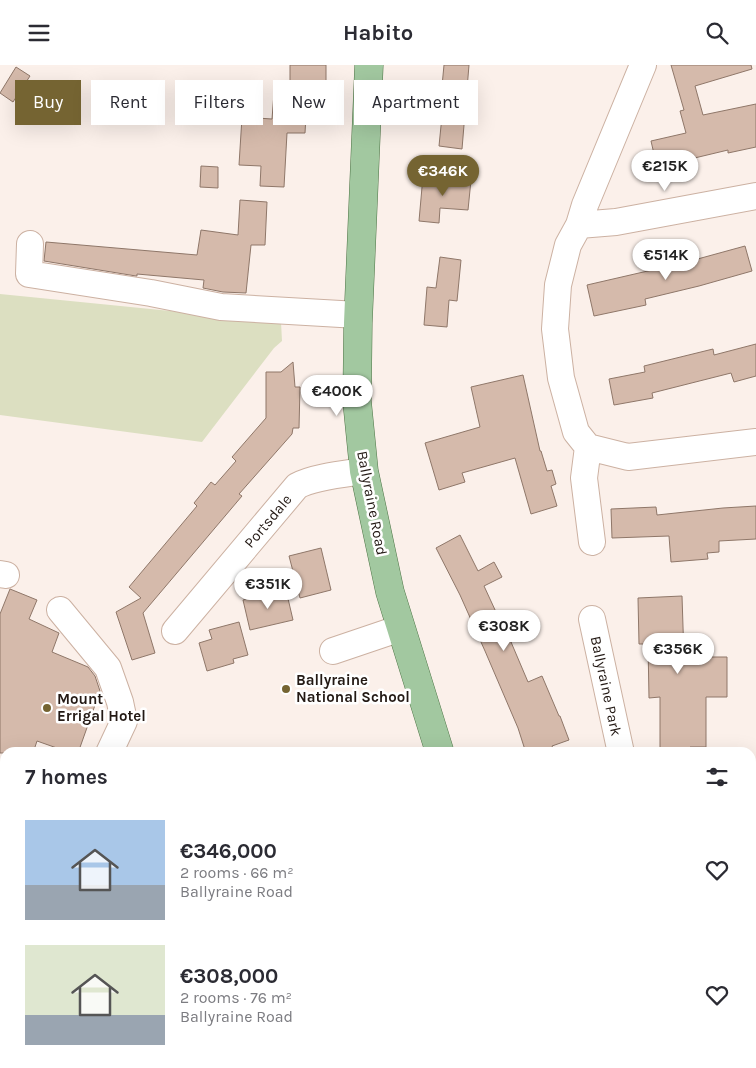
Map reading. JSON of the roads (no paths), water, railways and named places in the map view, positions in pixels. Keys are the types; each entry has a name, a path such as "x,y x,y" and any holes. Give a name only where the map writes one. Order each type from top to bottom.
{"main road":[{"name":"Ballyraine Road","path":"369,65 358,315 357,401 364,471 390,592 438,747"}],"street":[{"path":"643,65 585,205 579,225 568,245 558,285 555,329 561,378 576,432 588,447 628,457 756,442"},
{"path":"579,225 616,223 756,196"},
{"path":"30,244 29,274 151,293 221,307 358,315"},
{"path":"588,447 584,478 592,542"},
{"name":"Portsdale","path":"175,631 297,486 303,483 364,471"},
{"path":"60,610 108,668 120,702 124,721 112,747"},
{"name":"Ballyraine Park","path":"592,619 620,747"},
{"path":"333,651 401,628"}],"place":[{"name":"Ballyraine National School","path":"286,689"},
{"name":"Mount Errigal Hotel","path":"47,708"}]}
